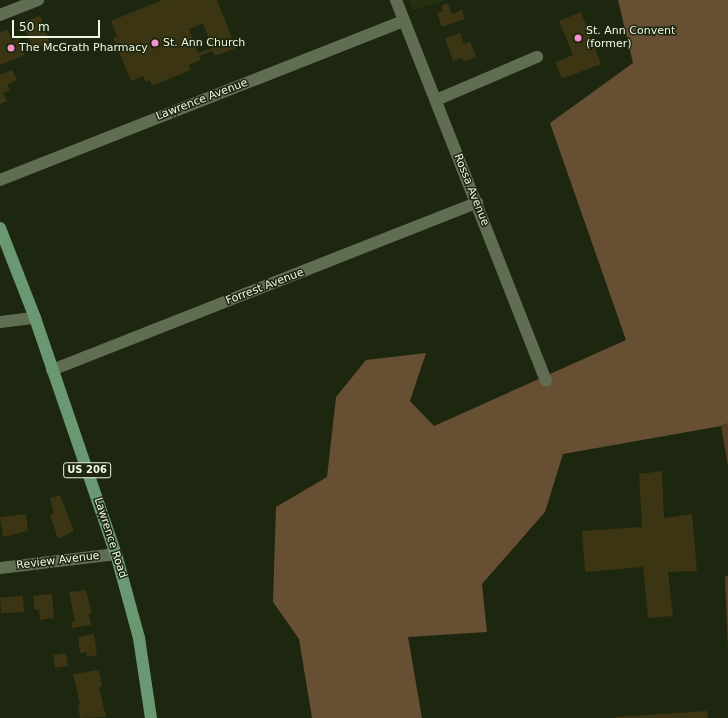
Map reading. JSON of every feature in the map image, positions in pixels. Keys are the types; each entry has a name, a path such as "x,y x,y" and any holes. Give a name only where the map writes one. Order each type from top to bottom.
{"main road":[{"name":"Lawrence Road","path":"0,228 35,318 116,554 138,638 151,718"}],"street":[{"path":"0,15 38,0"},
{"name":"Rossa Avenue","path":"396,0 546,380"},
{"name":"Lawrence Avenue","path":"0,180 404,21"},
{"path":"436,100 537,57"},
{"name":"Forrest Avenue","path":"52,370 477,203"},
{"path":"0,322 35,318"},
{"name":"Review Avenue","path":"0,568 116,554"}],"shaded area":[{"path":"409,0 449,0 413,10"},
{"path":"618,0 728,0 728,423 721,426 563,454 545,512 482,584 487,632 408,637 422,718 312,718 299,639 273,602 276,507 327,477 336,397 366,360 426,353 410,401 434,426 626,340 550,123 633,63"},
{"path":"728,423 728,466 721,426"},
{"path":"725,576 728,576 728,648"}],"building":[{"name":"St. Ann Church","path":"162,0 217,0 236,48 215,56 212,51 199,56 201,60 189,65 191,70 152,86 150,80 146,82 143,76 131,81 113,38 117,36 111,21","holes":["203,23 212,48 198,53 189,29"]},
{"path":"448,3 452,14 462,10 465,19 442,27 437,13 443,11 441,5"},
{"name":"St. Ann Convent (former)","path":"581,12 601,64 562,79 555,62 573,55 559,21"},
{"path":"40,16 52,48 44,51 42,46 33,49 23,22"},
{"name":"The McGrath Pharmacy","path":"8,29 12,41 18,38 25,55 0,65 0,32"},
{"path":"460,33 464,44 470,41 476,57 463,62 462,58 453,61 445,38"},
{"path":"12,70 17,80 7,85 10,90 3,93 7,101 0,104 0,75"},
{"path":"662,471 664,518 692,514 697,571 668,572 673,616 648,618 643,567 585,572 582,531 642,527 639,474"},
{"path":"60,495 74,531 58,539 50,515 54,514 50,498"},
{"path":"26,514 28,531 3,537 0,517"},
{"path":"86,590 92,613 89,614 91,625 72,628 71,622 75,621 69,592"},
{"path":"52,594 54,618 40,620 39,610 35,610 33,596"},
{"path":"23,596 24,612 1,614 0,598"},
{"path":"94,634 97,655 87,657 87,652 80,653 78,637"},
{"path":"66,653 68,666 55,668 53,655"},
{"path":"99,670 102,687 99,687 106,717 80,718 78,705 80,704 73,674"},
{"path":"707,711 708,718 615,717"}],"place":[{"name":"St. Ann Convent (former)","path":"578,38"},
{"name":"St. Ann Church","path":"155,43"},
{"name":"The McGrath Pharmacy","path":"11,48"}]}
